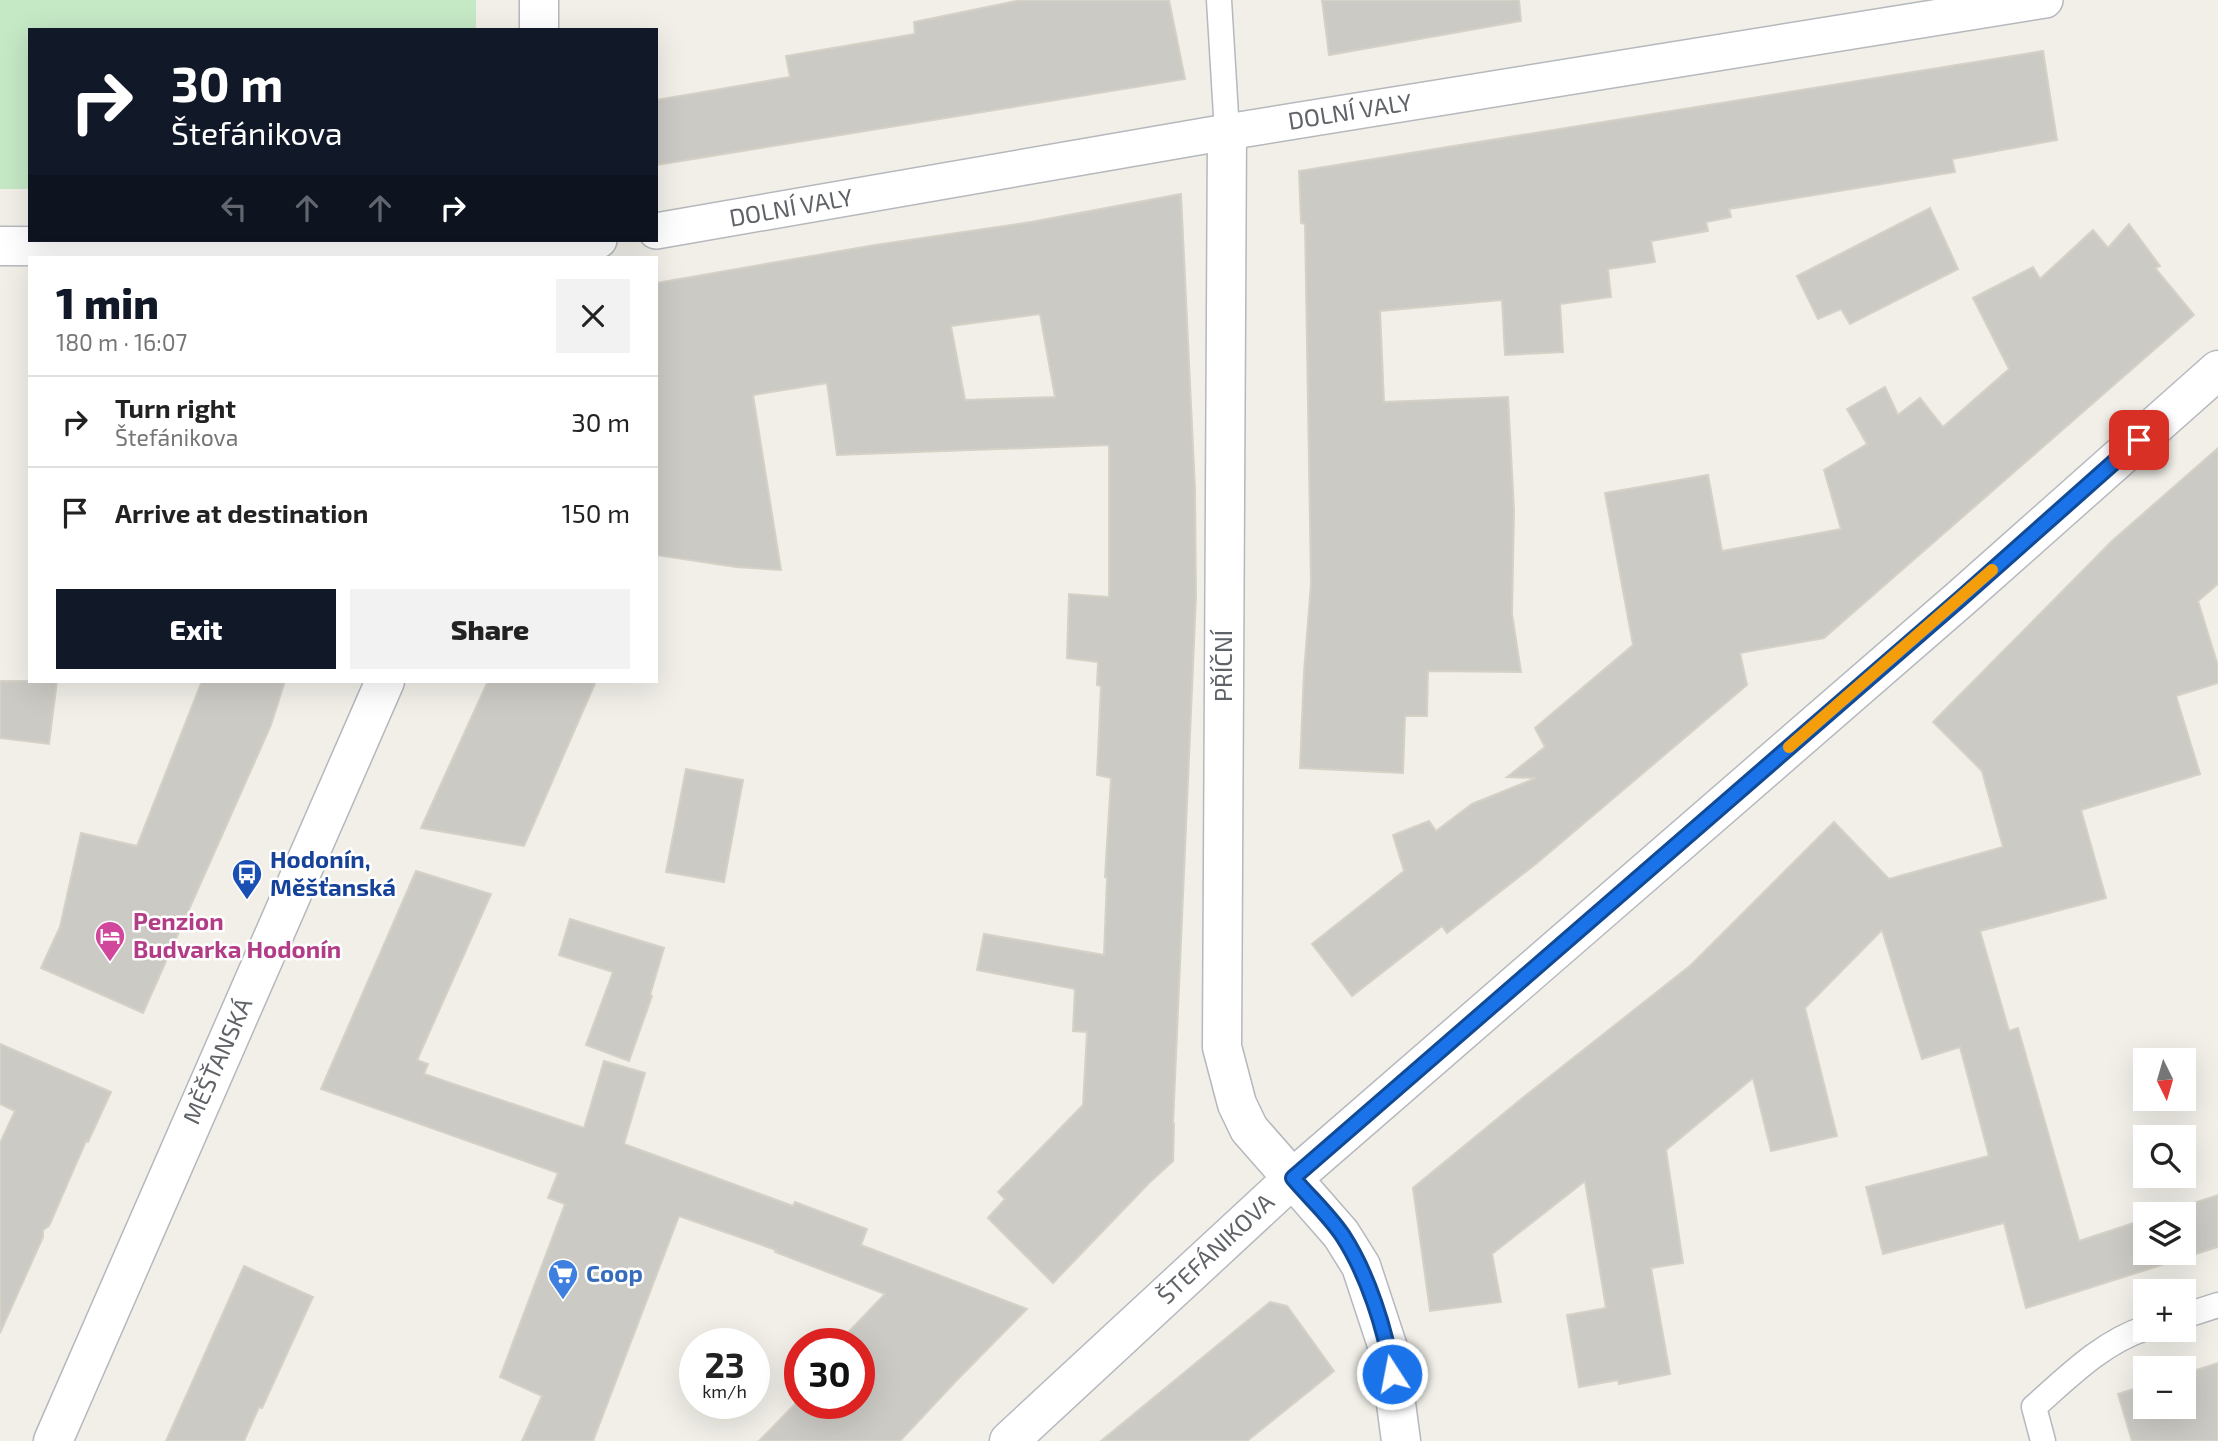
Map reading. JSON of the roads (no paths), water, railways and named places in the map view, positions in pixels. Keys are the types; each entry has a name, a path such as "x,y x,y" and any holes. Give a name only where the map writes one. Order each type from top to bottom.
{"street":[{"path":"539,0 539,28"},
{"name":"DOLNÍ VALY","path":"658,231 1227,132 2045,0"},
{"name":"PŘÍČNÍ","path":"1227,132 1222,1047 1237,1104 1249,1129 1341,1234 1361,1266 1389,1351 1401,1441"},
{"path":"0,246 533,248 582,242"},
{"name":"ŠTEFÁNIKOVA","path":"1009,1441 1293,1178 1960,599 2218,370"},
{"name":"MĚŠŤANSKÁ","path":"53,1441 384,683"}],"lane":[{"path":"1219,0 1227,132"},
{"path":"2196,1312 2218,1305"},
{"path":"2043,1441 2034,1407 2088,1360 2133,1333"}],"place":[{"name":"Hodonín, Měšťanská","path":"247,901"},
{"name":"Penzion Budvarka Hodonín","path":"110,963"},
{"name":"Coop","path":"563,1301"}]}
